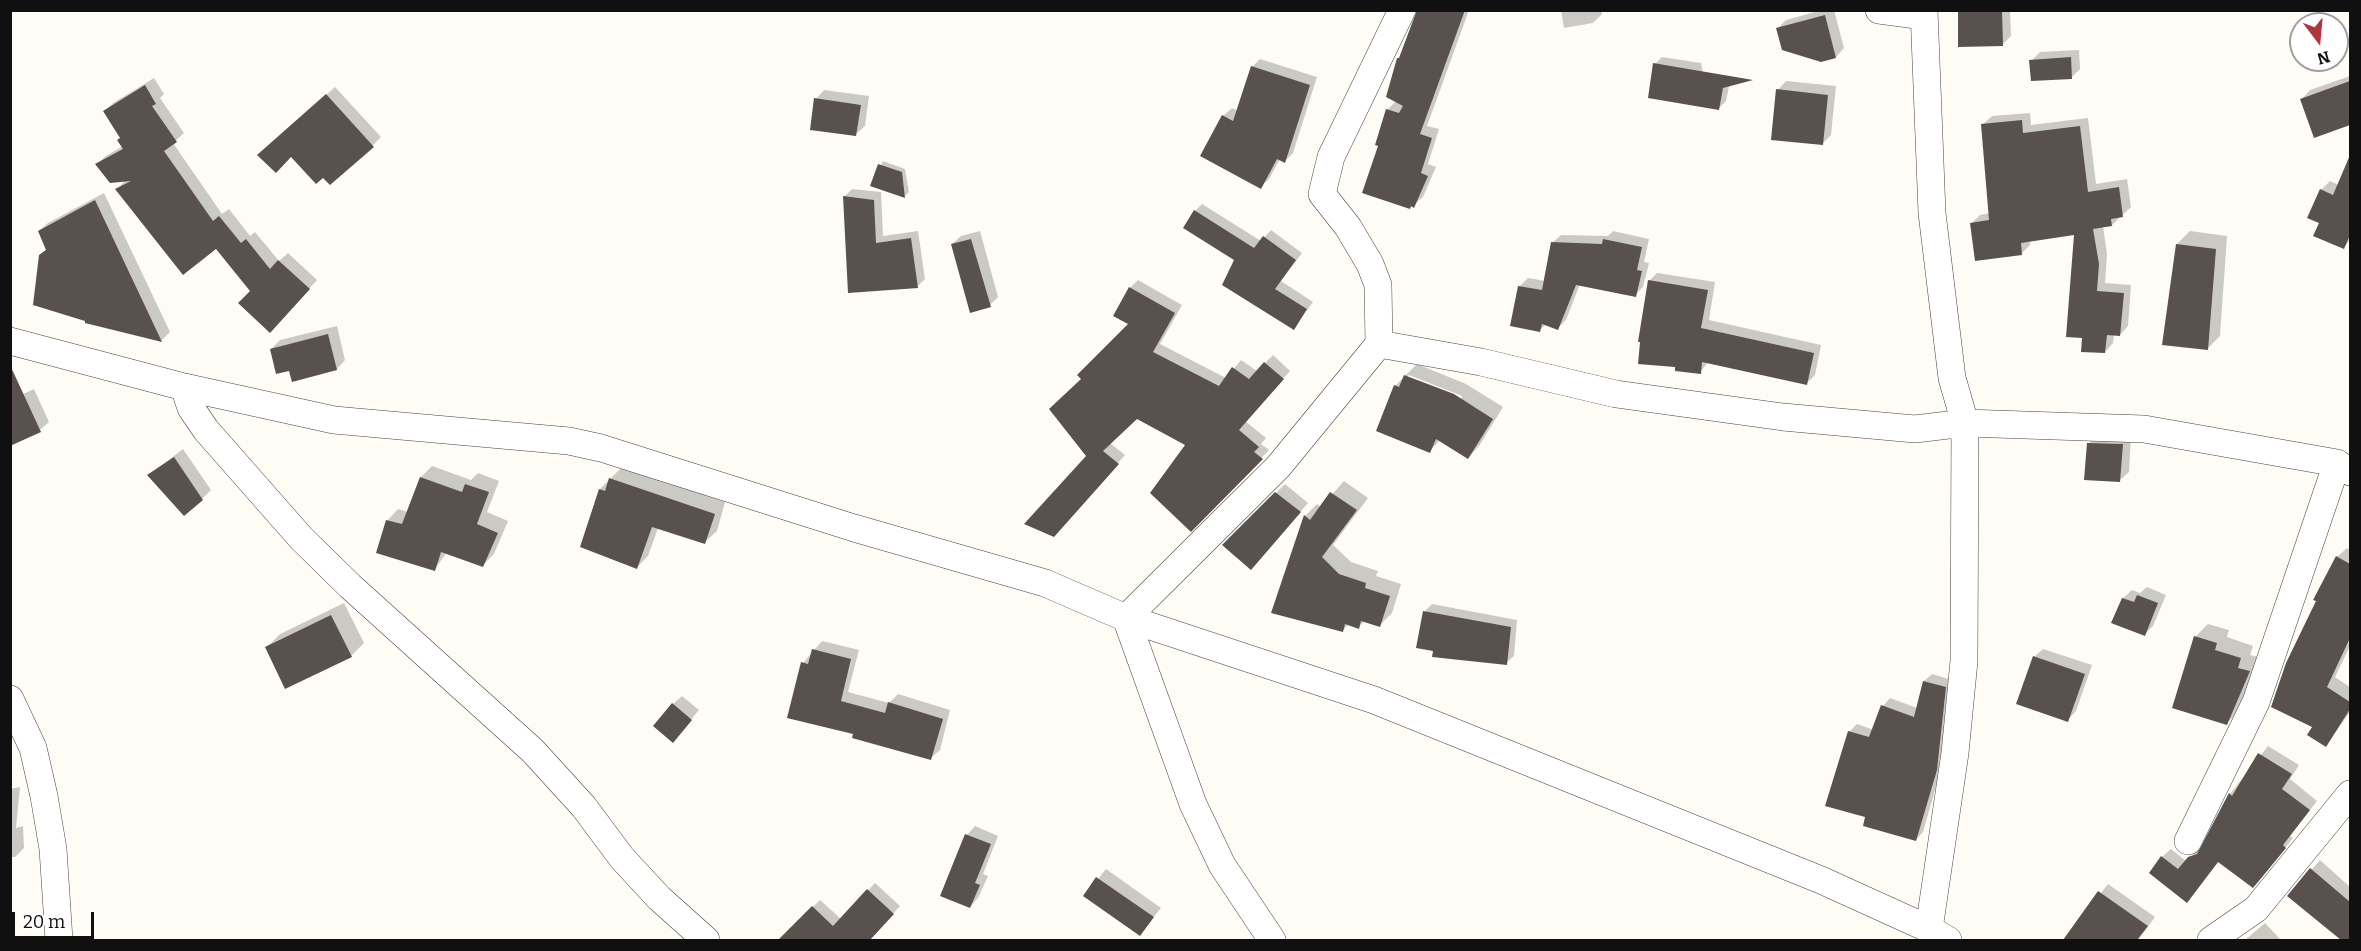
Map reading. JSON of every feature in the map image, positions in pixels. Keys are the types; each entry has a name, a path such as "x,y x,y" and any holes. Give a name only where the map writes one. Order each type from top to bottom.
{"street":[{"path":"1126,618 1278,467 1379,344 1378,285 1370,264 1348,227 1322,194 1331,157 1402,10"},
{"path":"10,341 184,387 334,420 569,441 601,448 854,528 1045,583 1126,618 1374,700 1821,880 1938,935 1964,660 1965,423 1952,378 1932,213 1924,13 1879,10"},
{"path":"1379,344 1481,362 1638,397 1783,417 1915,429 1965,423 2144,429 2344,467 2256,702 2188,841"},
{"path":"184,387 191,408 206,430 302,538 350,586 533,751 584,807 622,858 659,898 706,940"},
{"path":"1126,618 1193,804 1222,865 1272,940"},
{"path":"10,699 33,748 44,795 53,849 58,940"},
{"path":"2211,940 2256,909 2350,794"}],"building":[{"path":"1417,10 1465,10 1420,134 1432,138 1421,173 1428,176 1414,208 1411,206 1410,209 1362,193 1378,146 1375,145 1386,109 1399,113 1403,106 1386,97 1397,58 1399,58"},
{"path":"1958,10 2002,10 2003,46 1958,47"},
{"path":"1825,15 1836,58 1821,62 1782,50 1776,28"},
{"path":"2071,57 2072,79 2031,81 2029,60"},
{"path":"1653,63 1753,80 1723,88 1719,110 1648,98"},
{"path":"1251,66 1310,85 1285,163 1277,159 1261,189 1200,156 1222,115 1233,121"},
{"path":"2350,81 2350,125 2314,138 2300,99"},
{"path":"145,85 156,104 152,106 177,142 164,151 213,221 219,216 241,243 246,239 270,269 278,260 310,289 270,333 238,303 250,291 216,249 183,275 115,189 131,181 110,183 95,164 123,149 117,140 120,138 103,111"},
{"path":"1776,89 1828,95 1823,145 1771,140"},
{"path":"326,94 374,147 330,185 323,178 316,184 291,157 276,173 257,155"},
{"path":"814,98 861,105 856,136 810,130"},
{"path":"2022,120 2023,133 2080,126 2088,192 2119,187 2123,217 2111,219 2112,226 2093,229 2099,264 2097,291 2124,293 2120,336 2107,335 2105,353 2081,352 2082,338 2066,337 2074,235 2021,243 2022,255 1975,261 1970,223 1989,220 1981,124"},
{"path":"2350,155 2350,235 2344,249 2313,236 2319,223 2307,218 2320,189 2333,195"},
{"path":"878,164 902,172 905,198 870,186"},
{"path":"843,196 874,200 876,243 911,238 918,288 848,293"},
{"path":"95,200 162,342 85,323 85,321 33,305 39,255 46,250 38,231"},
{"path":"1194,210 1254,248 1263,236 1296,260 1275,289 1307,309 1294,330 1222,285 1234,260 1183,228"},
{"path":"971,239 991,307 970,313 951,244"},
{"path":"1603,239 1642,247 1637,270 1642,271 1636,297 1576,285 1558,330 1542,324 1540,332 1510,326 1518,286 1542,290 1551,242 1602,244"},
{"path":"2176,244 2216,249 2208,350 2162,345"},
{"path":"1648,280 1708,290 1701,328 1814,353 1807,385 1702,362 1701,374 1675,371 1675,367 1638,364 1640,342 1638,342"},
{"path":"1129,287 1175,313 1153,352 1219,386 1232,367 1249,379 1264,362 1284,379 1239,430 1259,447 1254,452 1263,459 1191,532 1150,493 1185,445 1137,419 1103,451 1119,464 1054,537 1024,524 1086,456 1049,409 1081,379 1077,375 1128,324 1113,316"},
{"path":"328,334 337,370 292,382 289,371 276,374 270,349"},
{"path":"10,365 41,432 10,446"},
{"path":"1404,375 1454,394 1493,419 1468,459 1436,439 1430,453 1376,431 1394,385 1399,387"},
{"path":"2087,443 2123,444 2120,482 2084,480"},
{"path":"174,457 203,500 184,516 147,475"},
{"path":"420,477 462,492 465,484 489,492 477,524 498,533 483,567 441,552 435,571 376,553 386,520 402,524"},
{"path":"609,478 715,514 705,544 652,527 637,569 580,547 599,489 605,491"},
{"path":"1275,492 1301,512 1251,570 1222,545"},
{"path":"1330,492 1357,510 1322,557 1339,574 1366,583 1365,588 1390,596 1380,627 1361,621 1359,629 1345,624 1343,632 1271,613 1304,515 1310,520"},
{"path":"2336,556 2350,564 2350,638 2327,687 2350,702 2350,709 2326,747 2307,735 2312,727 2271,707 2286,663 2316,601 2313,600"},
{"path":"2137,595 2158,603 2145,636 2111,623 2122,598 2134,602"},
{"path":"1423,611 1511,627 1507,665 1432,657 1433,651 1416,648"},
{"path":"331,615 352,657 285,689 265,647"},
{"path":"2194,636 2217,643 2215,650 2241,658 2238,668 2250,671 2227,725 2172,708"},
{"path":"812,649 851,659 841,701 885,713 888,702 943,719 931,760 852,738 853,734 787,718 801,662 808,664"},
{"path":"2033,656 2085,674 2068,722 2016,704"},
{"path":"1923,681 1946,687 1937,770 1916,841 1863,826 1865,817 1825,806 1848,731 1869,737 1881,705 1914,717"},
{"path":"672,703 692,720 673,743 653,726"},
{"path":"2258,753 2292,774 2282,789 2310,810 2283,845 2286,848 2253,888 2218,862 2187,903 2149,873 2161,856 2178,869 2188,857 2197,854 2229,793 2232,796"},
{"path":"965,834 991,844 975,883 980,885 970,908 940,896"},
{"path":"2310,868 2350,902 2350,940 2341,940 2287,896"},
{"path":"1096,877 1154,917 1140,936 1083,896"},
{"path":"867,889 894,914 870,940 778,940 812,906 833,926"},
{"path":"2098,891 2148,926 2137,940 2063,940"}]}
